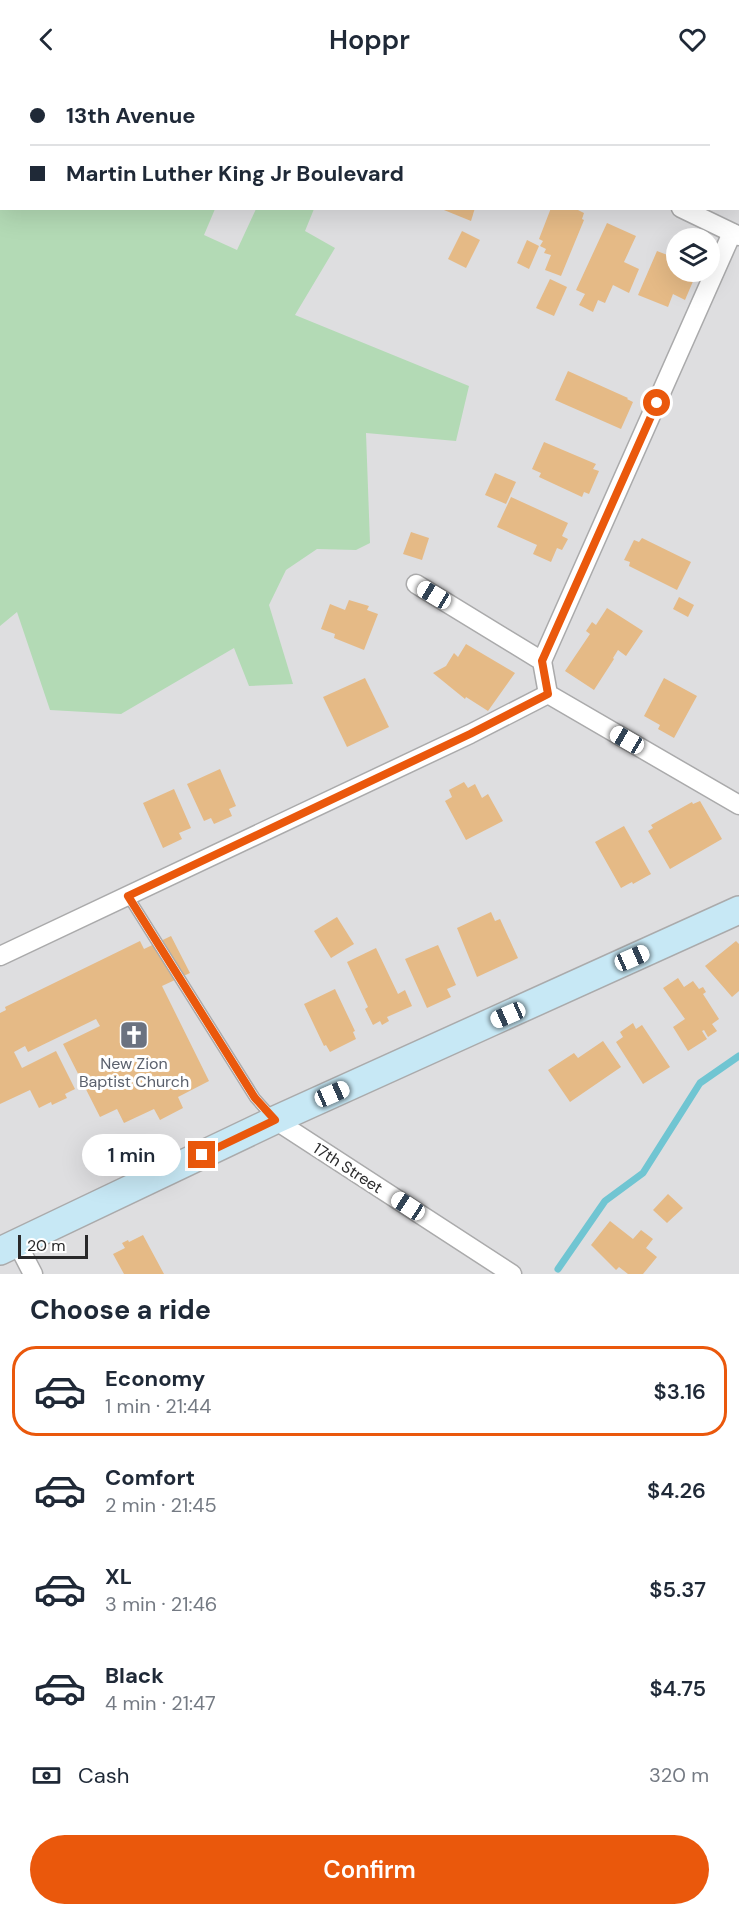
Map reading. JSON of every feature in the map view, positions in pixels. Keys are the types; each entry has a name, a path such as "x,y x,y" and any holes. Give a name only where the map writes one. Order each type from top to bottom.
{"main road":[{"path":"8,1247 275,1120 739,910"}],"street":[{"path":"685,210 736,234 542,661 548,694 739,805"},
{"path":"416,584 542,661"},
{"path":"0,956 470,734 548,694"},
{"name":"17th Street","path":"275,1120 512,1274"},
{"path":"8,1247 33,1274"}],"lane":[{"path":"128,896 255,1098 275,1120"}],"green space":[{"path":"0,210 215,210 204,235 237,250 256,210 314,210 305,231 335,248 295,315 469,386 456,441 366,433 370,543 356,550 317,549 286,570 269,605 293,684 249,686 234,648 121,714 50,710 17,612 0,626"}],"building":[{"path":"444,210 474,210 471,221"},
{"path":"550,210 578,210 584,213 582,219 584,220 561,276 545,270 551,255 544,253 546,249 540,246 543,241 539,239"},
{"path":"607,223 636,236 624,262 639,269 629,293 613,285 605,303 598,300 593,312 579,305 585,294 576,290"},
{"path":"462,231 480,240 466,268 448,259"},
{"path":"527,240 539,246 529,269 517,263"},
{"path":"657,251 666,254 666,282 693,282 685,300 673,294 668,307 638,295"},
{"path":"550,279 567,287 554,316 536,308"},
{"path":"568,371 633,402 621,429 555,400"},
{"path":"544,442 596,464 593,469 599,471 589,494 584,492 582,497 539,477 541,473 532,469"},
{"path":"495,473 516,482 506,504 485,495"},
{"path":"511,497 568,523 562,536 568,539 562,550 557,548 551,562 533,554 537,545 497,527"},
{"path":"411,532 429,538 422,560 403,554"},
{"path":"642,538 691,562 677,590 629,566 630,562 624,560 634,540 639,542"},
{"path":"679,597 694,605 688,617 673,609"},
{"path":"349,600 369,606 367,610 378,614 364,650 334,638 335,634 321,629 330,604 345,610"},
{"path":"607,608 643,631 626,656 618,650 594,690 565,671 590,634 586,631 592,622 596,625"},
{"path":"466,644 515,673 488,711 466,697 465,699 433,673 446,666 454,653 458,657"},
{"path":"365,678 389,727 347,747 323,697"},
{"path":"664,678 697,696 674,738 658,729 660,725 644,716"},
{"path":"220,769 236,806 229,809 232,816 214,824 211,818 204,821 187,784"},
{"path":"464,782 468,788 475,784 482,798 488,794 503,821 466,840 445,801 452,797 449,790"},
{"path":"174,789 191,828 179,833 182,839 163,848 143,803"},
{"path":"700,801 722,839 670,869 648,831 653,828 651,825 692,802 693,804"},
{"path":"624,826 651,874 621,888 595,842"},
{"path":"491,912 495,921 500,919 518,958 477,977 457,928"},
{"path":"337,917 354,944 331,958 314,931"},
{"name":"New Zion Baptist Church","path":"171,936 190,973 162,986 209,1081 178,1097 183,1108 160,1120 154,1109 124,1123 117,1109 100,1117 63,1044 100,1026 96,1019 28,1052 25,1046 14,1052 22,1068 56,1051 75,1089 65,1094 67,1098 39,1108 30,1090 0,1104 0,1013 6,1010 5,1007 140,941 144,949"},
{"path":"736,941 739,944 739,991 732,997 705,966"},
{"path":"438,945 456,985 447,989 451,997 427,1008 405,959"},
{"path":"376,948 398,994 405,990 412,1006 387,1017 389,1021 382,1025 380,1021 373,1025 365,1009 368,1007 347,962"},
{"path":"678,978 684,987 693,981 699,989 703,987 706,992 703,994 719,1019 712,1024 717,1031 708,1037 704,1030 702,1031 707,1039 688,1051 673,1027 685,1019 663,988"},
{"path":"335,989 355,1031 353,1032 356,1039 330,1052 326,1045 324,1046 304,1004"},
{"path":"633,1023 636,1029 642,1025 670,1067 643,1084 616,1042 623,1037 620,1032"},
{"path":"603,1041 621,1067 570,1102 548,1070 574,1053 578,1058"},
{"path":"668,1194 683,1208 667,1223 653,1210"},
{"path":"610,1221 633,1239 641,1230 653,1239 646,1248 657,1257 643,1274 628,1274 619,1267 616,1270 591,1245"},
{"path":"143,1235 164,1274 124,1274 113,1254 125,1248 122,1243"}],"waterway":[{"path":"558,1269 605,1201 643,1173 700,1083 739,1056"}],"place":[{"name":"New Zion Baptist Church","path":"134,1035"}],"route":[{"path":"202,1155 275,1120 255,1098 128,896 470,734 548,694 542,661 657,403"}]}
